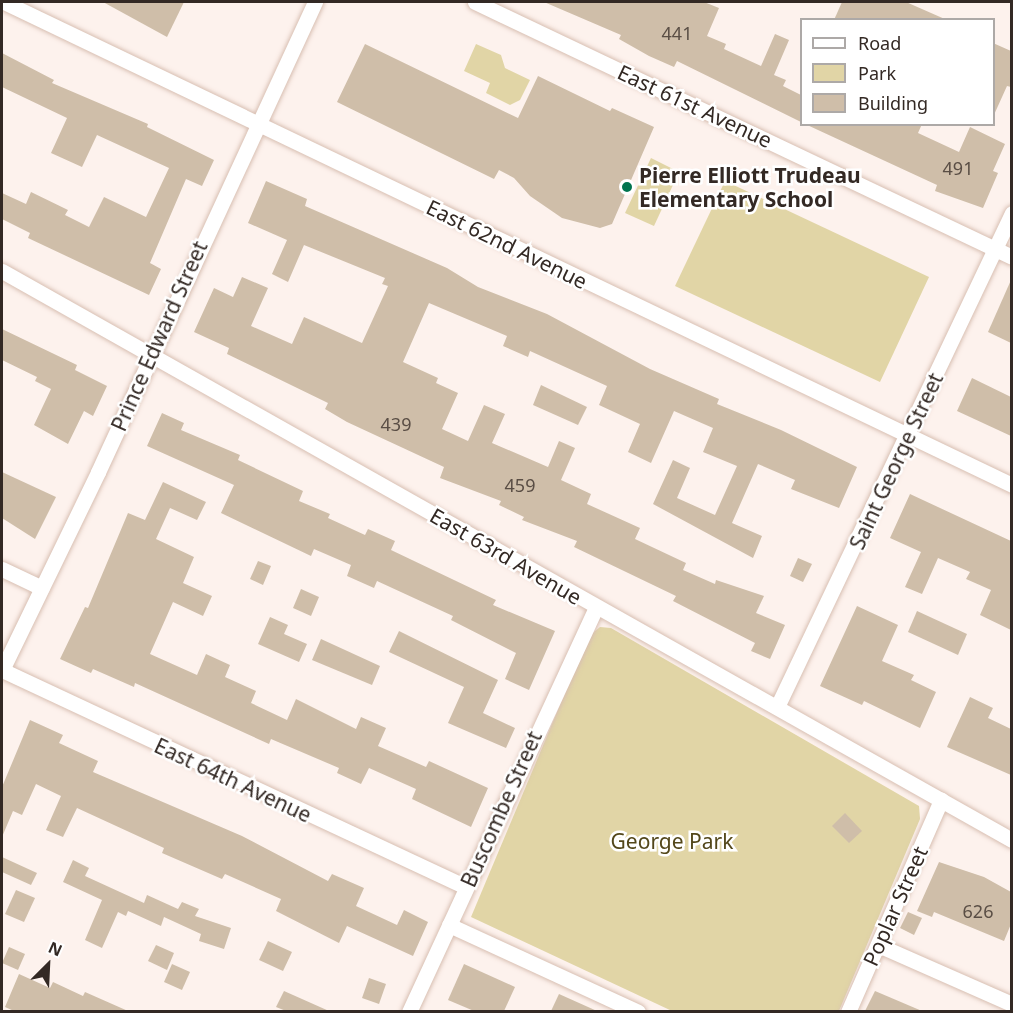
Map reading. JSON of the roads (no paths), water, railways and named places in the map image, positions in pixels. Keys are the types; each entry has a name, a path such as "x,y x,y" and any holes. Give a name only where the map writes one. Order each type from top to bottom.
{"street":[{"name":"East 62nd Avenue","path":"4,2 1011,485"},
{"name":"Prince Edward Street","path":"2,670 151,354 256,123 315,2"},
{"name":"East 61st Avenue","path":"475,2 1011,257"},
{"name":"Saint George Street","path":"777,707 1011,213"},
{"name":"East 63rd Avenue","path":"2,271 1011,840"},
{"path":"2,569 42,588"},
{"name":"Buscombe Street","path":"409,1011 596,607"},
{"name":"East 64th Avenue","path":"2,670 466,887"},
{"name":"Poplar Street","path":"848,1011 941,800"},
{"path":"449,925 638,1011"},
{"path":"878,945 1011,1004"}],"place":[{"name":"Pierre Elliott Trudeau Elementary School","path":"627,187"}],"park label":[{"name":"George Park","path":"672,841"}]}
